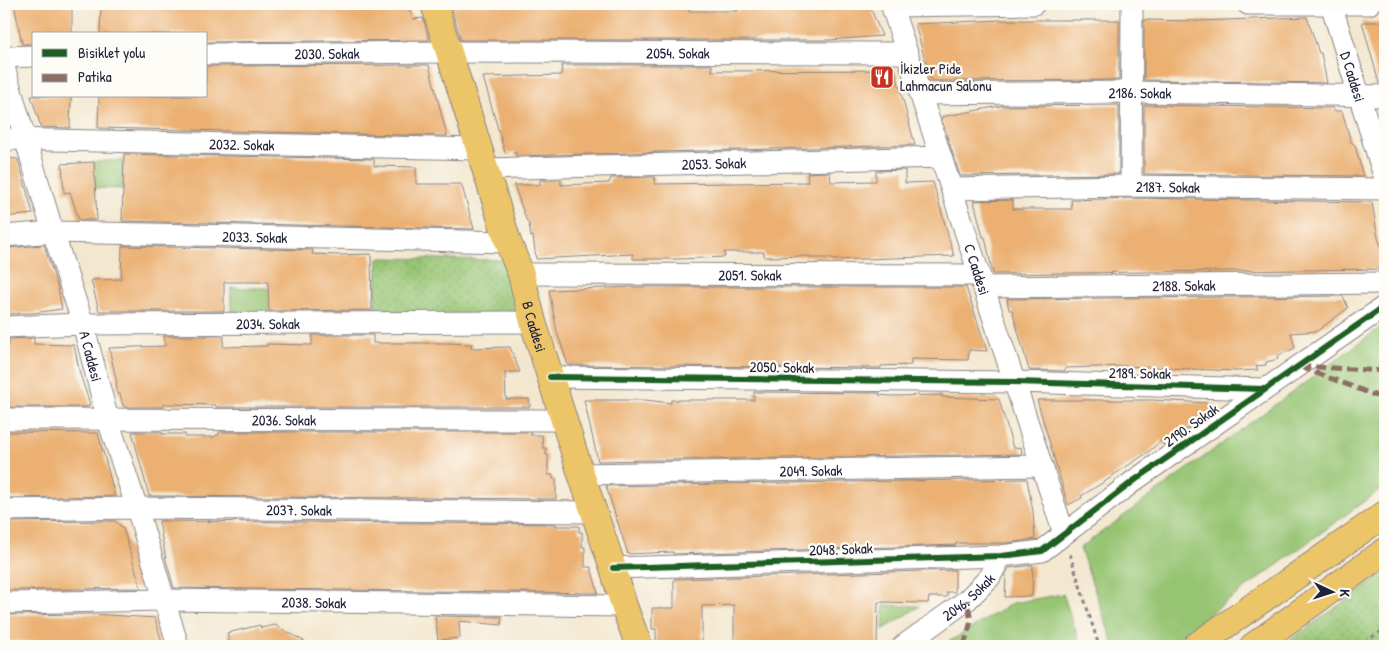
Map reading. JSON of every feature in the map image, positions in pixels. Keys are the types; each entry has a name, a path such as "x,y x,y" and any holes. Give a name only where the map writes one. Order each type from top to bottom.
{"main road":[{"name":"B Caddesi","path":"434,4 508,242 521,274 550,378 624,606 639,646"},
{"path":"1196,646 1385,514"},
{"path":"1282,625 1285,613 1385,542"},
{"path":"1253,646 1385,551"}],"street":[{"path":"892,5 1034,4"},
{"path":"1131,186 1132,4"},
{"path":"1248,4 1369,4"},
{"name":"D Caddesi","path":"1331,4 1385,179"},
{"name":"C Caddesi","path":"892,5 1064,534"},
{"name":"2054. Sokak","path":"449,52 907,53"},
{"name":"2030. Sokak","path":"208,54 449,52"},
{"path":"4,57 32,56"},
{"name":"A Caddesi","path":"4,67 14,139 53,232 83,324 108,420 137,508 178,646"},
{"name":"2186. Sokak","path":"920,94 1131,92 1385,96"},
{"name":"2032. Sokak","path":"14,139 483,159"},
{"name":"2053. Sokak","path":"483,159 941,157"},
{"name":"2187. Sokak","path":"952,189 1131,186 1385,189"},
{"name":"2033. Sokak","path":"4,236 53,232 508,242"},
{"name":"2051. Sokak","path":"521,274 981,281"},
{"name":"2188. Sokak","path":"981,281 1385,283"},
{"name":"2190. Sokak","path":"1064,534 1135,480 1385,306"},
{"name":"2034. Sokak","path":"4,327 83,324 533,322"},
{"name":"2050. Sokak","path":"550,378 1014,382"},
{"name":"2189. Sokak","path":"1014,382 1264,389"},
{"name":"2036. Sokak","path":"4,419 564,420"},
{"name":"2049. Sokak","path":"581,474 1042,466"},
{"name":"2037. Sokak","path":"4,510 137,508 593,512"},
{"name":"2048. Sokak","path":"613,568 1001,556 1042,551 1064,534"},
{"name":"2046. Sokak","path":"903,646 967,600 990,576 1001,556"},
{"name":"2038. Sokak","path":"4,603 164,600 624,606"}],"path":[{"path":"1064,534 1099,646"},
{"path":"1358,646 1385,628"}],"green space":[{"path":"124,160 123,189 95,188 94,162"},
{"path":"378,258 508,260 527,318 374,319"},
{"path":"231,288 268,288 269,312 231,313"},
{"path":"1385,324 1385,486 1166,646 1114,646 1080,548"},
{"path":"1385,572 1385,646 1282,646"},
{"path":"1063,594 1081,646 942,646 1013,603"},
{"path":"884,605 920,606 883,630"}],"building":[{"path":"14,4 72,4 72,32 32,32 32,44 22,44"},
{"path":"101,4 407,4 413,19 423,18 429,40 208,42 208,32 100,32"},
{"path":"450,4 610,4 610,8 689,8 689,11 738,11 738,5 777,5 777,8 810,8 844,6 844,4 869,4 882,36 829,40 461,40"},
{"path":"1307,17 1319,53 1321,53 1327,83 1144,80 1144,20 1198,21"},
{"path":"1001,20 1119,20 1119,80 931,81 915,24"},
{"path":"1362,22 1385,22 1385,84 1379,83"},
{"path":"429,65 447,136 98,128 99,98 208,98 208,66"},
{"path":"562,65 712,65 712,71 895,70 915,145 516,156 516,152 505,153 483,77 561,75"},
{"path":"31,96 32,98 71,98 70,128 41,127"},
{"path":"1119,105 1119,174 960,176 941,117 1000,106"},
{"path":"1144,105 1333,108 1333,111 1342,111 1351,142 1355,145 1363,176 1144,174"},
{"path":"124,154 374,159 374,166 416,167 416,184 461,184 474,229 122,221"},
{"path":"4,158 18,159 33,214 4,217"},
{"path":"94,162 97,220 79,220 70,192 64,193 62,164"},
{"path":"905,170 905,183 933,182 954,256 832,260 832,258 810,258 810,256 764,257 764,252 724,252 725,257 678,259 633,259 633,254 536,259 533,236 531,237 529,223 514,185 540,185 540,180 561,180 561,185 609,183 611,178 655,177 654,184 808,182 807,173 830,172 831,182 876,181 876,171"},
{"path":"1131,198 1372,202 1378,238 1385,259 1385,269 993,274 985,237 983,237 974,201 1013,200 1013,209 1072,209 1071,200"},
{"path":"44,245 58,289 62,309 8,314 8,284 4,283 4,248"},
{"path":"122,246 313,250 312,254 371,254 372,310 269,311 268,282 224,282 224,311 99,311 91,280 121,279"},
{"path":"633,287 966,287 987,351 969,350 968,360 911,359 911,365 881,366 881,368 568,365 557,332 549,290"},
{"path":"1343,296 1348,308 1317,331 1291,333 1295,348 1277,356 1278,359 1266,362 1266,365 1256,366 1258,370 1235,371 1126,366 1065,368 1065,371 1029,370 1012,310 1009,310 1007,299"},
{"path":"312,335 373,335 373,343 472,344 471,348 510,347 520,372 505,372 506,399 529,399 530,407 216,407 216,405 164,404 164,407 125,407 123,406 120,394 118,394 109,348 165,346 164,336 224,336 223,347 267,346 267,344 312,345"},
{"path":"34,338 34,344 74,345 80,374 90,404 88,407 4,407 4,346 9,346 9,339"},
{"path":"754,392 880,393 879,395 891,396 942,395 942,397 999,399 1013,448 1021,447 1022,454 598,461 584,400 645,400 671,403 671,400 754,400"},
{"path":"1037,400 1152,400 1210,403 1212,411 1163,445 1162,440 1147,453 1081,496 1082,498 1068,505"},
{"path":"4,432 98,433 115,496 4,498"},
{"path":"132,432 185,434 185,437 215,437 219,435 219,432 531,432 531,435 542,435 543,448 546,448 546,455 548,455 548,475 553,475 553,479 556,479 556,499 149,496"},
{"path":"1027,479 1033,512 1035,539 1007,543 956,543 956,545 673,554 673,552 628,554 606,486"},
{"path":"115,521 123,528 141,588 4,590 4,522"},
{"path":"159,521 556,524 556,526 579,526 579,532 582,532 582,547 585,547 585,567 591,567 598,593 174,588 166,560"},
{"path":"1033,565 1032,596 1005,597 1006,574 1009,568"},
{"path":"955,570 955,592 947,592 947,597 929,597 928,603 878,602 877,644 734,645 734,605 702,606 702,646 656,646 656,629 652,629 652,608 674,608 674,579"},
{"path":"92,614 155,618 163,646 130,646 130,644 99,642 99,646 37,646 37,642 4,641 4,615"},
{"path":"435,616 502,617 501,625 459,621 460,638 438,640"},
{"path":"260,625 261,628 275,625 313,646 230,646 227,633"}],"marked path":[{"path":"1385,371 1298,366 1385,399"},
{"path":"964,646 971,621 967,600"}],"cycle path":[{"path":"613,568 1001,556 1042,551 1135,480 1385,306"},
{"path":"550,377 1014,382 1264,389"}],"place":[{"name":"İkizler Pide Lahmacun Salonu","path":"882,77"}]}
